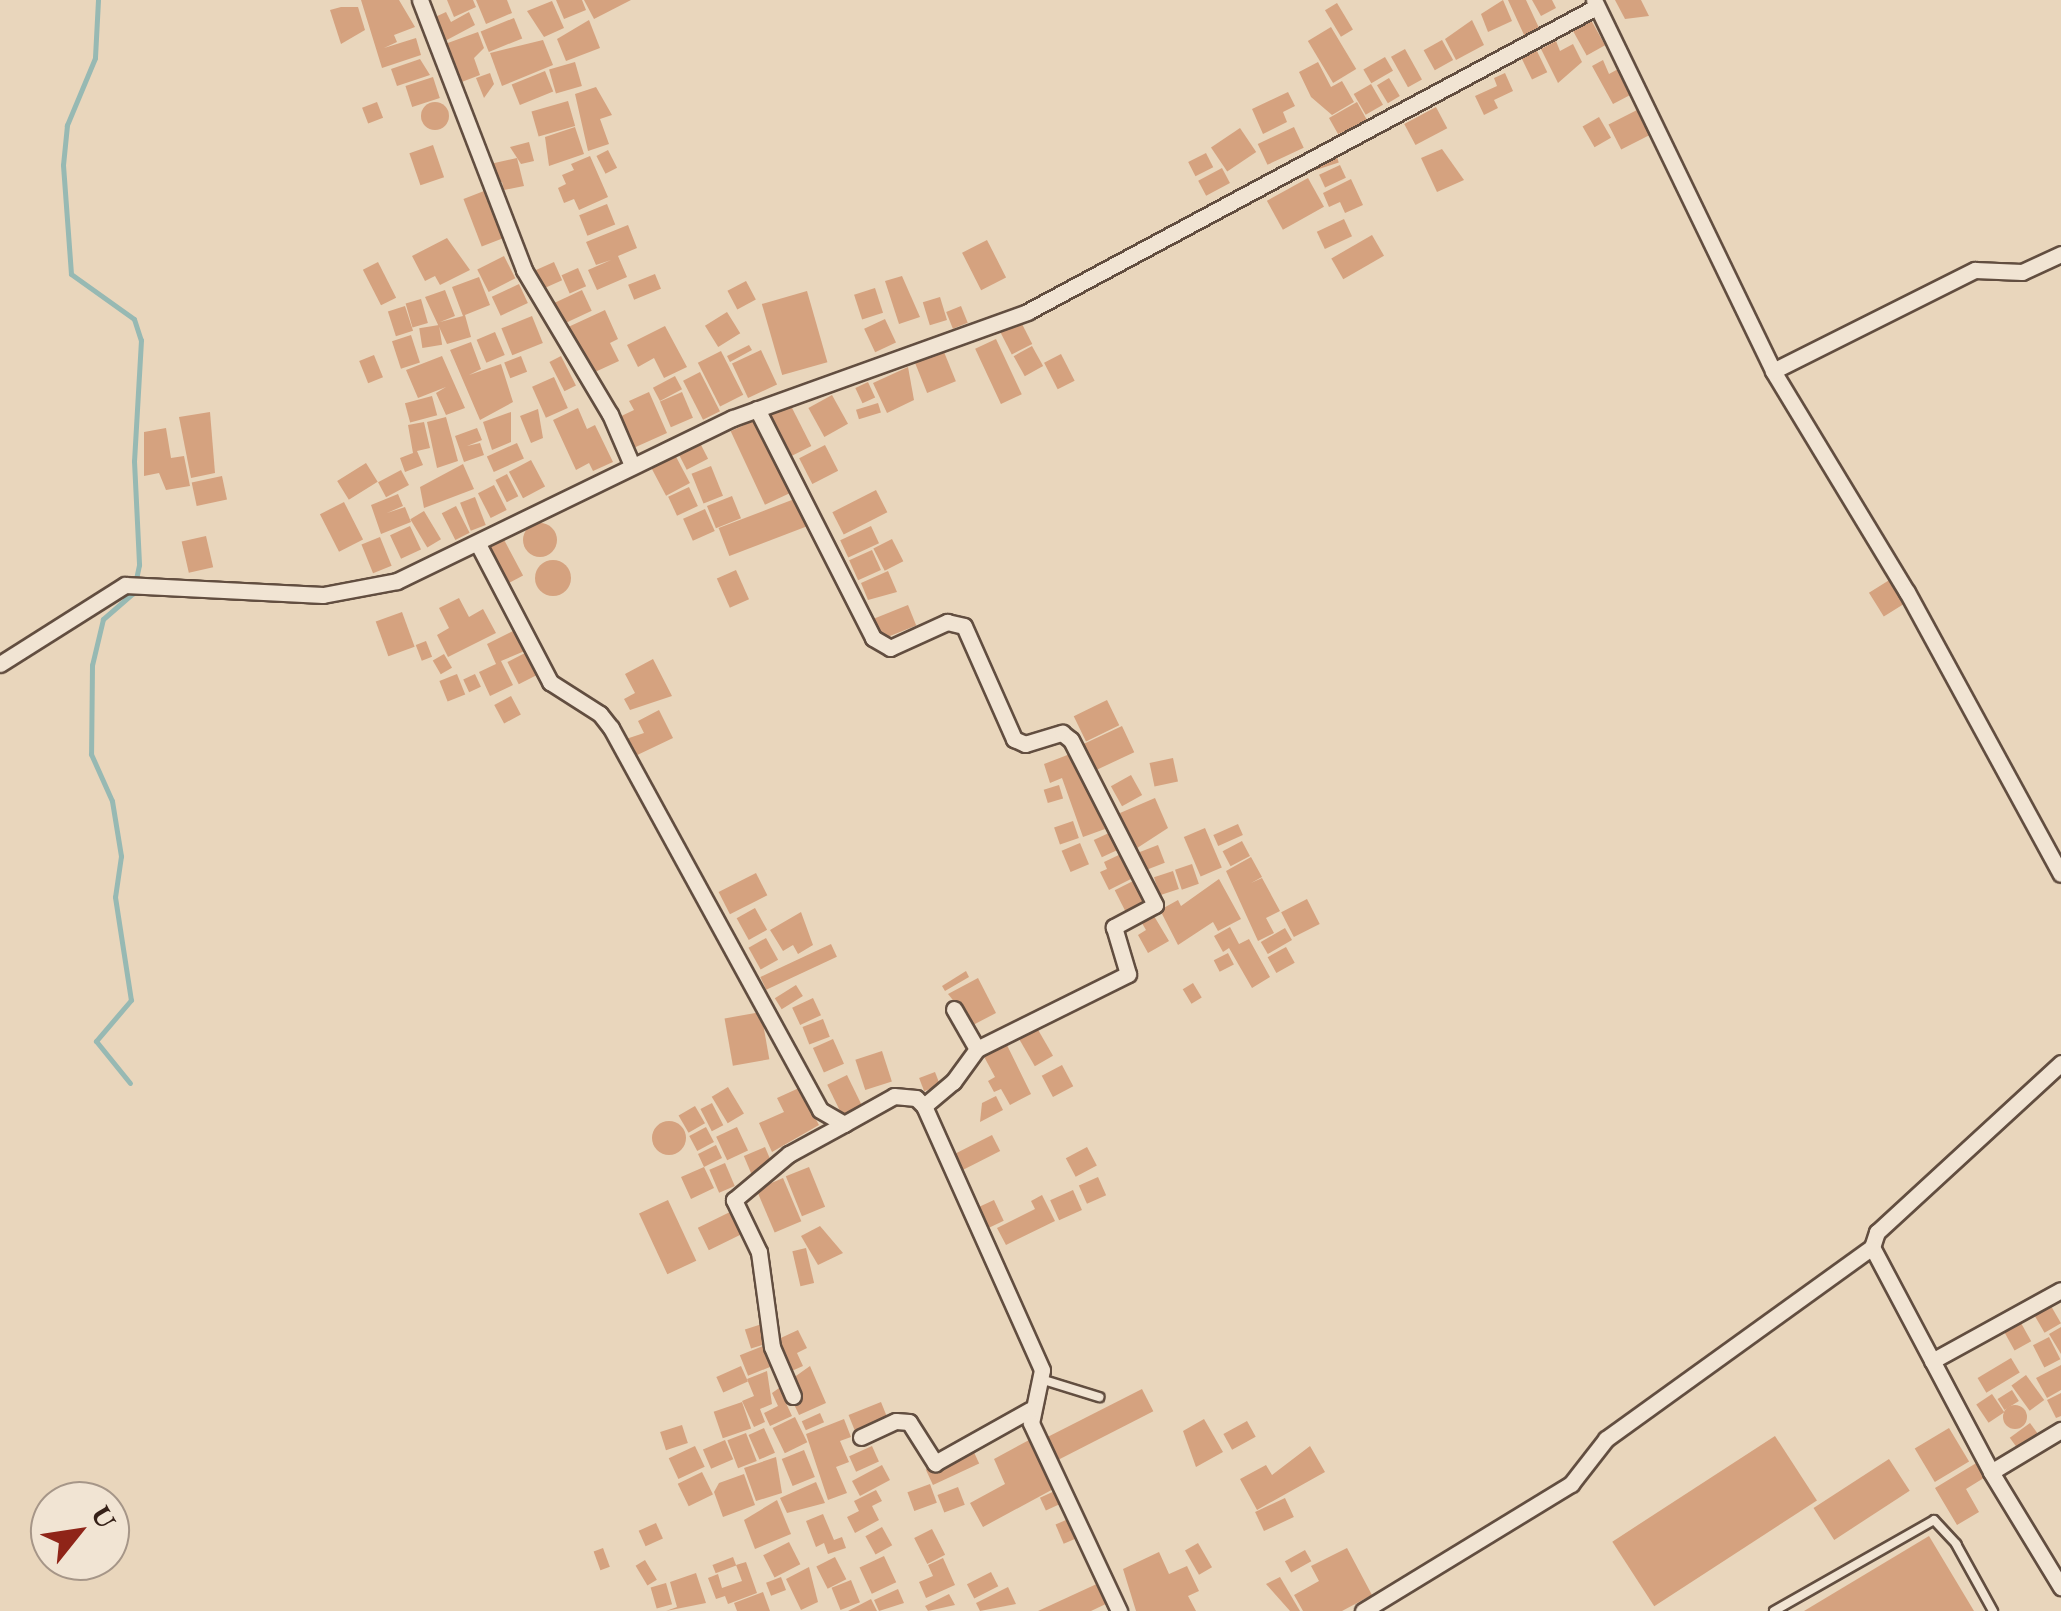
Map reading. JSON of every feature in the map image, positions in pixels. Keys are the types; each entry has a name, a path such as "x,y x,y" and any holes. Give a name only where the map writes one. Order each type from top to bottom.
{"street":[{"path":"420,0 524,270 610,414 632,465"},
{"path":"0,664 125,585 359,592 478,544 632,465 757,409 1027,312 1595,4 1774,371 1907,592 2061,874"},
{"path":"1774,371 1976,270 2022,272 2061,254"},
{"path":"757,409 873,638 890,648 947,622 964,626 1014,739 1025,744 1062,732 1071,740 1154,905 1114,927 1128,974 978,1049 954,1082 924,1106"},
{"path":"478,544 550,682 600,714 611,728 820,1110 844,1124"},
{"path":"954,1010 978,1049"},
{"path":"1363,1611 1571,1484 1606,1439 1872,1246 1891,1218 2061,1063"},
{"path":"793,1396 772,1347 759,1252 734,1200 789,1154 894,1096 916,1098 924,1106 1044,1380 1030,1410 935,1463 909,1422 896,1420 861,1437"},
{"path":"1872,1246 1991,1472 2061,1588"},
{"path":"1932,1361 2061,1290"},
{"path":"1030,1410 1118,1611"},
{"path":"1991,1472 2061,1430"}],"lane":[{"path":"1044,1380 1099,1397"},
{"path":"1774,1611 1934,1520 1956,1544 1993,1611"}],"building":[{"path":"361,0 399,0 415,27 394,35 397,42 384,48 416,38 421,55 382,68"},
{"path":"447,0 473,0 476,7 454,17"},
{"path":"476,0 507,0 512,13 486,24"},
{"path":"556,0 582,0 586,10 564,19"},
{"path":"584,0 631,0 594,19"},
{"path":"1503,0 1512,21 1488,32 1481,14"},
{"path":"1508,0 1526,0 1540,30 1525,37"},
{"path":"1532,0 1552,0 1556,8 1541,16"},
{"path":"1615,0 1641,0 1649,16 1625,19"},
{"path":"552,1 564,28 544,37 527,11"},
{"path":"1337,3 1353,30 1341,37 1325,10"},
{"path":"358,7 365,30 341,44 330,10"},
{"path":"446,12 451,22 469,12 475,25 445,41 433,18"},
{"path":"514,18 522,38 489,52 481,31"},
{"path":"589,20 600,48 566,61 557,39"},
{"path":"1472,20 1484,45 1456,60 1445,39"},
{"path":"1591,20 1605,45 1587,56 1573,30"},
{"path":"1331,27 1356,69 1333,83 1308,41"},
{"path":"478,32 484,48 474,58 480,75 459,83 445,44"},
{"path":"543,40 553,65 502,86 490,53"},
{"path":"1442,40 1453,60 1435,70 1424,50"},
{"path":"1556,41 1560,51 1573,44 1582,62 1558,83 1541,49"},
{"path":"1535,47 1547,72 1532,80 1520,54"},
{"path":"1405,49 1422,80 1408,87 1391,57"},
{"path":"1385,57 1393,71 1371,83 1363,70"},
{"path":"420,59 430,75 397,86 391,69"},
{"path":"1603,60 1609,74 1620,68 1634,93 1613,104 1592,66"},
{"path":"575,62 582,86 556,93 549,69"},
{"path":"1318,62 1331,87 1342,81 1354,102 1332,115 1311,97 1299,72"},
{"path":"545,71 553,91 520,105 512,84"},
{"path":"490,73 494,84 484,98 476,78"},
{"path":"1505,73 1513,91 1494,100 1498,108 1484,115 1475,96 1497,86 1494,78"},
{"path":"433,77 440,98 412,107 405,86"},
{"path":"1389,78 1400,96 1388,103 1377,85"},
{"path":"1371,84 1383,105 1366,115 1354,94"},
{"path":"596,87 612,115 600,119 609,144 588,151 575,94"},
{"path":"1288,92 1295,106 1283,112 1287,122 1263,134 1252,109"},
{"path":"568,101 575,126 539,136 531,111"},
{"path":"377,102 383,118 368,124 362,108"},
{"path":"435,102 445,106 449,116 445,126 435,130 425,126 421,116 425,106"},
{"path":"1357,102 1368,122 1338,134 1329,118"},
{"path":"1436,107 1447,128 1415,145 1404,124"},
{"path":"1637,110 1650,135 1621,149 1608,125"},
{"path":"1599,117 1611,138 1595,147 1583,126"},
{"path":"575,127 584,154 549,166 545,137"},
{"path":"1294,127 1304,148 1267,165 1258,144"},
{"path":"1240,128 1256,152 1227,172 1211,148"},
{"path":"529,142 534,161 521,164 510,147"},
{"path":"433,145 444,177 420,185 409,153"},
{"path":"1442,149 1464,180 1437,192 1421,158"},
{"path":"608,150 617,168 605,174 596,156"},
{"path":"1206,153 1213,167 1195,176 1188,162"},
{"path":"1336,154 1339,163 1315,170 1312,162"},
{"path":"590,156 608,197 579,210 574,199 564,203 558,188 566,184 562,175 574,170 571,164"},
{"path":"517,158 524,186 504,190 502,182 495,183 490,164"},
{"path":"1340,165 1346,178 1325,187 1319,175"},
{"path":"1222,168 1230,183 1206,196 1198,181"},
{"path":"1308,178 1324,207 1283,230 1267,201"},
{"path":"1351,179 1363,205 1345,213 1340,202 1329,207 1323,193"},
{"path":"484,191 502,239 482,246 463,199"},
{"path":"607,204 615,224 587,236 579,215"},
{"path":"1344,219 1352,236 1325,249 1317,232"},
{"path":"628,225 637,248 618,256 627,277 597,290 588,270 611,260 596,265 586,242"},
{"path":"1372,235 1384,256 1343,279 1331,258"},
{"path":"447,238 470,270 440,285 435,276 425,281 412,256"},
{"path":"987,240 1006,277 981,290 962,253"},
{"path":"504,256 515,278 489,292 477,270"},
{"path":"378,262 396,298 381,305 363,270"},
{"path":"554,262 562,280 540,290 532,272"},
{"path":"578,268 586,286 570,294 562,275"},
{"path":"655,274 661,289 634,300 628,285"},
{"path":"902,276 920,317 899,324 885,281"},
{"path":"479,277 490,305 465,315 471,337 447,344 425,297 445,290 455,316 440,322 463,316 452,287"},
{"path":"746,281 756,300 737,309 727,291"},
{"path":"519,284 528,303 501,316 492,297"},
{"path":"875,288 883,313 862,320 854,295"},
{"path":"582,290 592,311 562,325 552,304"},
{"path":"807,291 827,362 782,375 762,304"},
{"path":"940,297 947,320 930,325 923,302"},
{"path":"421,299 428,323 413,327 406,303"},
{"path":"405,306 413,331 396,336 388,312"},
{"path":"961,306 968,323 953,329 946,312"},
{"path":"605,310 618,339 610,343 619,361 595,372 566,328"},
{"path":"727,312 740,333 718,347 705,326"},
{"path":"532,316 543,343 512,355 501,328"},
{"path":"885,319 896,343 875,352 864,329"},
{"path":"1020,320 1032,344 1012,354 1000,330"},
{"path":"439,325 442,345 422,348 419,328"},
{"path":"665,326 687,367 664,378 654,358 638,367 627,345"},
{"path":"495,332 505,355 486,363 477,340"},
{"path":"411,335 420,363 401,369 392,341"},
{"path":"996,339 1022,394 1001,404 975,349"},
{"path":"471,342 481,369 469,375 501,364 513,402 480,420 450,350"},
{"path":"749,345 752,350 730,362 727,356"},
{"path":"1032,346 1043,366 1025,376 1014,356"},
{"path":"942,347 956,381 927,393 913,359"},
{"path":"761,350 777,384 748,398 732,364"},
{"path":"721,351 743,395 720,406 698,363"},
{"path":"1061,354 1075,381 1058,389 1044,363"},
{"path":"374,355 383,377 368,383 359,361"},
{"path":"442,356 465,408 446,415 436,393 446,387 418,398 406,370"},
{"path":"521,356 527,372 510,378 504,362"},
{"path":"561,356 576,385 564,391 549,362"},
{"path":"908,367 914,400 887,413 873,383"},
{"path":"700,372 720,411 703,420 683,381"},
{"path":"675,376 682,389 660,401 653,388"},
{"path":"554,377 568,408 546,418 532,387"},
{"path":"868,382 875,397 862,403 855,388"},
{"path":"649,392 667,433 629,450 615,419 634,410 629,401"},
{"path":"682,392 693,418 671,427 660,401"},
{"path":"832,395 848,424 824,437 808,408"},
{"path":"432,396 437,415 410,423 405,403"},
{"path":"878,403 881,413 859,419 856,410"},
{"path":"790,404 811,446 790,457 769,415"},
{"path":"578,408 587,429 595,425 613,462 593,471 589,463 576,470 553,420"},
{"path":"538,409 543,438 531,443 520,416"},
{"path":"210,412 215,473 191,478 179,417"},
{"path":"511,412 511,442 492,450 483,422"},
{"path":"446,417 458,461 437,468 427,422"},
{"path":"757,419 791,492 765,505 731,431"},
{"path":"424,422 430,448 417,451 423,465 405,472 400,458 413,453 408,425"},
{"path":"166,428 171,458 184,456 190,486 166,490 159,473 144,476 144,432"},
{"path":"477,428 482,440 467,446 480,443 484,455 464,462 455,436"},
{"path":"699,441 708,459 687,470 678,452"},
{"path":"517,443 524,459 494,472 487,456"},
{"path":"825,445 838,471 812,484 799,458"},
{"path":"674,453 690,483 666,496 650,466"},
{"path":"531,460 545,486 523,498 509,472"},
{"path":"366,463 378,482 349,500 337,481"},
{"path":"463,464 474,489 424,508 420,487"},
{"path":"711,466 723,496 704,504 692,474"},
{"path":"401,470 409,485 386,497 378,482"},
{"path":"507,474 518,496 507,502 495,480"},
{"path":"222,476 227,499 197,506 192,482"},
{"path":"494,485 507,510 491,518 478,493"},
{"path":"689,487 698,506 677,516 668,497"},
{"path":"876,490 887,512 844,535 832,512"},
{"path":"398,494 403,506 387,513 405,507 411,522 381,534 371,505"},
{"path":"732,496 741,518 716,528 707,506"},
{"path":"475,497 486,525 471,531 460,503"},
{"path":"797,498 808,526 729,556 719,528"},
{"path":"344,502 363,539 339,552 320,514"},
{"path":"456,506 470,533 455,540 442,513"},
{"path":"705,509 715,531 693,541 683,519"},
{"path":"424,511 441,539 427,548 410,519"},
{"path":"540,523 552,528 557,540 552,552 540,557 528,552 523,540 528,528"},
{"path":"410,526 421,550 401,559 390,535"},
{"path":"871,526 879,543 848,558 840,540"},
{"path":"501,534 523,575 506,584 484,543"},
{"path":"206,536 213,567 189,573 182,542"},
{"path":"380,537 392,566 373,573 361,544"},
{"path":"892,539 903,561 885,571 873,549"},
{"path":"872,550 881,570 858,580 849,560"},
{"path":"553,560 566,565 571,578 566,591 553,596 540,591 535,578 540,565"},
{"path":"736,570 749,599 730,608 717,579"},
{"path":"888,571 897,592 868,600 861,583"},
{"path":"1891,579 1906,603 1884,617 1869,593"},
{"path":"459,598 469,617 483,609 496,633 448,657 437,635 449,628 439,608"},
{"path":"908,605 916,625 882,639 874,619"},
{"path":"402,612 415,647 388,656 376,622"},
{"path":"517,629 527,650 501,661 513,685 490,696 479,672 496,664 487,644"},
{"path":"426,641 432,657 422,661 416,645"},
{"path":"527,652 538,674 519,684 507,662"},
{"path":"444,654 452,668 441,674 433,660"},
{"path":"653,659 672,696 630,710 624,699 635,693 625,674"},
{"path":"457,674 465,694 448,702 439,681"},
{"path":"475,674 481,687 469,692 463,679"},
{"path":"511,696 521,715 504,723 494,705"},
{"path":"1107,700 1119,725 1086,741 1074,716"},
{"path":"659,710 673,738 631,758 623,740 644,733 638,721"},
{"path":"1122,726 1134,752 1093,772 1080,745"},
{"path":"1070,754 1077,771 1083,769 1105,829 1083,837 1062,778 1050,783 1044,764"},
{"path":"1173,758 1178,781 1155,786 1150,763"},
{"path":"1131,775 1142,795 1122,806 1111,786"},
{"path":"1059,785 1063,798 1048,803 1044,790"},
{"path":"1155,798 1168,828 1131,852 1120,813"},
{"path":"1073,821 1079,838 1060,845 1054,828"},
{"path":"1238,824 1243,835 1218,846 1213,835"},
{"path":"1205,828 1222,868 1201,877 1184,837"},
{"path":"1111,832 1119,849 1102,857 1094,840"},
{"path":"1242,841 1250,856 1231,866 1223,851"},
{"path":"1080,843 1089,864 1071,872 1062,851"},
{"path":"1158,845 1165,863 1141,872 1135,854"},
{"path":"1123,853 1135,877 1109,890 1100,872 1107,869 1104,862"},
{"path":"1251,857 1262,877 1251,883 1262,878 1280,911 1266,918 1274,933 1258,941 1226,871"},
{"path":"1192,864 1199,884 1182,890 1175,870"},
{"path":"1173,871 1179,889 1160,895 1154,877"},
{"path":"756,873 767,895 730,914 719,892"},
{"path":"1137,879 1151,906 1128,917 1115,890"},
{"path":"1219,879 1241,919 1218,931 1213,922 1178,945 1160,910 1178,900 1181,906"},
{"path":"1307,899 1320,924 1294,937 1281,912"},
{"path":"755,908 767,930 749,940 737,918"},
{"path":"1151,911 1169,941 1148,953 1138,935 1146,930 1139,918"},
{"path":"801,912 813,945 798,954 793,945 783,951 770,930"},
{"path":"1230,927 1239,944 1249,939 1270,977 1252,988 1229,948 1223,952 1214,936"},
{"path":"1285,928 1292,940 1268,954 1261,942"},
{"path":"766,938 778,960 761,970 749,948"},
{"path":"831,944 837,957 766,990 760,977"},
{"path":"1286,947 1295,963 1276,973 1268,957"},
{"path":"1228,953 1234,965 1220,972 1214,960"},
{"path":"966,971 969,977 945,991 942,986"},
{"path":"978,978 996,1013 973,1025 948,994"},
{"path":"1193,983 1202,998 1191,1004 1183,989"},
{"path":"796,985 803,996 782,1009 775,998"},
{"path":"813,998 821,1015 800,1025 792,1008"},
{"path":"761,1012 769,1059 733,1066 725,1018"},
{"path":"823,1019 830,1037 809,1045 802,1027"},
{"path":"1037,1028 1053,1056 1035,1066 1019,1038"},
{"path":"833,1039 844,1064 824,1073 813,1048"},
{"path":"1004,1039 1031,1094 1010,1105 1001,1089 994,1092 988,1081 995,1077 981,1051"},
{"path":"882,1051 892,1081 865,1090 855,1060"},
{"path":"1062,1065 1073,1086 1053,1097 1042,1076"},
{"path":"935,1072 940,1085 924,1091 919,1078"},
{"path":"847,1075 862,1106 842,1115 827,1085"},
{"path":"728,1087 744,1114 728,1123 712,1097"},
{"path":"799,1088 819,1125 772,1152 759,1123 784,1112 777,1098"},
{"path":"996,1096 1003,1110 980,1122 982,1103"},
{"path":"712,1103 723,1125 712,1131 700,1109"},
{"path":"695,1106 705,1123 689,1133 679,1116"},
{"path":"669,1121 681,1126 686,1138 681,1150 669,1155 657,1150 652,1138 657,1126"},
{"path":"706,1127 714,1142 697,1151 689,1136"},
{"path":"737,1127 748,1151 727,1160 716,1137"},
{"path":"992,1135 1000,1151 963,1170 955,1154"},
{"path":"716,1145 722,1158 704,1167 698,1154"},
{"path":"765,1147 774,1168 753,1177 744,1156"},
{"path":"1087,1147 1097,1166 1076,1177 1066,1158"},
{"path":"725,1163 735,1186 719,1193 709,1170"},
{"path":"704,1167 714,1188 691,1199 681,1177"},
{"path":"809,1167 825,1207 802,1216 786,1176"},
{"path":"1098,1177 1106,1195 1087,1204 1079,1186"},
{"path":"783,1178 801,1221 775,1233 756,1189"},
{"path":"1073,1190 1082,1210 1059,1220 1050,1200"},
{"path":"1042,1195 1055,1221 1006,1245 997,1228 1035,1209 1031,1201"},
{"path":"668,1200 696,1261 667,1274 639,1214"},
{"path":"994,1200 1004,1221 987,1228 978,1208"},
{"path":"732,1211 743,1233 709,1250 698,1228"},
{"path":"820,1226 843,1253 818,1265 801,1236"},
{"path":"806,1248 814,1283 800,1286 792,1251"},
{"path":"2051,1306 2061,1323 2045,1333 2035,1316"},
{"path":"2021,1323 2031,1341 2015,1351 2004,1332"},
{"path":"762,1324 768,1343 751,1349 745,1330"},
{"path":"2061,1327 2061,1354 2049,1334"},
{"path":"798,1330 807,1348 797,1353 803,1366 787,1373 772,1342"},
{"path":"2049,1337 2060,1359 2044,1367 2033,1345"},
{"path":"763,1346 771,1366 748,1376 740,1355"},
{"path":"2011,1358 2020,1373 1986,1393 1978,1378"},
{"path":"2061,1365 2061,1390 2047,1398 2036,1378"},
{"path":"741,1366 748,1382 723,1393 716,1377"},
{"path":"810,1366 826,1403 799,1415 792,1400 786,1403 792,1416 770,1426 764,1413 778,1406 772,1393"},
{"path":"767,1371 772,1404 760,1409 765,1422 754,1427 742,1401 754,1396 747,1379"},
{"path":"2026,1375 2044,1400 2030,1411 2011,1386"},
{"path":"1142,1389 1153,1411 1059,1459 1048,1437"},
{"path":"2012,1390 2019,1401 2004,1410 1998,1399"},
{"path":"2061,1393 2061,1416 2056,1418 2047,1400"},
{"path":"1992,1394 2004,1412 1989,1423 1976,1405"},
{"path":"742,1402 751,1428 723,1438 714,1412"},
{"path":"881,1402 888,1419 855,1432 849,1415"},
{"path":"2015,1405 2027,1417 2015,1429 2003,1417"},
{"path":"820,1413 824,1422 806,1430 802,1421"},
{"path":"795,1417 807,1442 785,1453 773,1428"},
{"path":"844,1419 851,1437 840,1441 849,1462 836,1467 847,1493 828,1500 806,1434"},
{"path":"1204,1419 1223,1452 1196,1467 1183,1431"},
{"path":"1247,1421 1256,1437 1232,1450 1223,1434"},
{"path":"2030,1423 2038,1434 2018,1449 2010,1438"},
{"path":"682,1425 688,1443 666,1450 660,1432"},
{"path":"764,1428 775,1453 759,1460 748,1435"},
{"path":"1949,1428 1969,1461 1935,1482 1915,1449"},
{"path":"746,1433 757,1461 738,1468 727,1440"},
{"path":"1775,1436 1817,1501 1654,1606 1612,1542"},
{"path":"1031,1439 1057,1487 983,1527 970,1503 1005,1484 994,1459"},
{"path":"725,1440 733,1459 711,1469 703,1449"},
{"path":"695,1446 705,1467 678,1479 669,1458"},
{"path":"872,1446 879,1462 856,1472 849,1456"},
{"path":"1310,1446 1325,1472 1257,1510 1240,1479 1266,1465 1272,1475"},
{"path":"972,1448 979,1463 933,1485 926,1470"},
{"path":"804,1450 815,1477 793,1486 782,1459"},
{"path":"776,1457 782,1493 756,1501 744,1468"},
{"path":"1889,1459 1910,1491 1834,1540 1814,1508"},
{"path":"1978,1462 1987,1476 1966,1489 1979,1512 1957,1525 1935,1488"},
{"path":"882,1465 890,1480 860,1496 852,1481"},
{"path":"702,1472 713,1494 689,1506 678,1484"},
{"path":"744,1474 755,1505 723,1517 714,1492 719,1483"},
{"path":"816,1482 825,1503 787,1513 780,1498"},
{"path":"930,1484 937,1503 914,1511 907,1492"},
{"path":"958,1487 965,1505 944,1513 937,1495"},
{"path":"1059,1489 1065,1502 1046,1511 1040,1498"},
{"path":"876,1490 882,1501 872,1506 879,1520 855,1533 847,1517 859,1511 854,1501"},
{"path":"1285,1498 1294,1517 1264,1531 1255,1512"},
{"path":"777,1500 791,1534 755,1549 744,1520"},
{"path":"823,1514 834,1540 842,1537 846,1548 828,1554 824,1543 816,1547 806,1521"},
{"path":"1073,1517 1081,1536 1064,1544 1056,1524"},
{"path":"656,1523 663,1539 646,1546 639,1531"},
{"path":"882,1527 892,1545 876,1555 865,1536"},
{"path":"932,1529 945,1555 927,1564 914,1538"},
{"path":"1929,1536 1974,1611 1804,1611"},
{"path":"789,1542 800,1564 775,1577 763,1555"},
{"path":"1198,1543 1212,1567 1199,1575 1185,1550"},
{"path":"603,1548 610,1567 600,1570 594,1551"},
{"path":"1347,1548 1372,1595 1342,1611 1303,1611 1294,1595 1319,1581 1311,1566"},
{"path":"1305,1550 1311,1561 1291,1573 1285,1561"},
{"path":"1159,1552 1169,1574 1187,1566 1199,1591 1188,1596 1196,1611 1136,1611 1123,1569"},
{"path":"884,1556 896,1582 872,1594 860,1567"},
{"path":"733,1557 736,1565 716,1573 712,1565"},
{"path":"835,1557 846,1579 828,1589 816,1567"},
{"path":"943,1558 955,1585 926,1598 919,1582 933,1576 928,1565"},
{"path":"645,1560 657,1580 647,1585 636,1566"},
{"path":"746,1562 757,1593 728,1604 725,1596 716,1599 708,1578 718,1574 722,1588 742,1581 736,1565"},
{"path":"809,1567 818,1602 801,1610 786,1579"},
{"path":"991,1572 998,1586 974,1599 967,1584"},
{"path":"696,1573 706,1603 666,1611 677,1607 670,1582"},
{"path":"781,1577 786,1590 771,1596 766,1583"},
{"path":"1280,1577 1300,1611 1290,1611 1266,1584"},
{"path":"851,1580 860,1602 841,1610 832,1588"},
{"path":"1101,1582 1110,1602 1091,1611 1038,1611"},
{"path":"666,1583 672,1604 657,1609 651,1587"},
{"path":"1008,1587 1016,1604 980,1611 976,1603"},
{"path":"898,1589 904,1603 879,1611 874,1600"},
{"path":"763,1592 770,1611 737,1611 734,1603"},
{"path":"949,1594 955,1605 928,1611 925,1606"},
{"path":"871,1599 877,1611 848,1611"}],"waterway":[{"path":"98,0 95,58 67,125 63,165 71,274 134,319 141,340 134,461 139,565 133,593 103,619 92,665 91,754 112,801 121,856 115,897 131,1000 96,1041 130,1083"}]}
